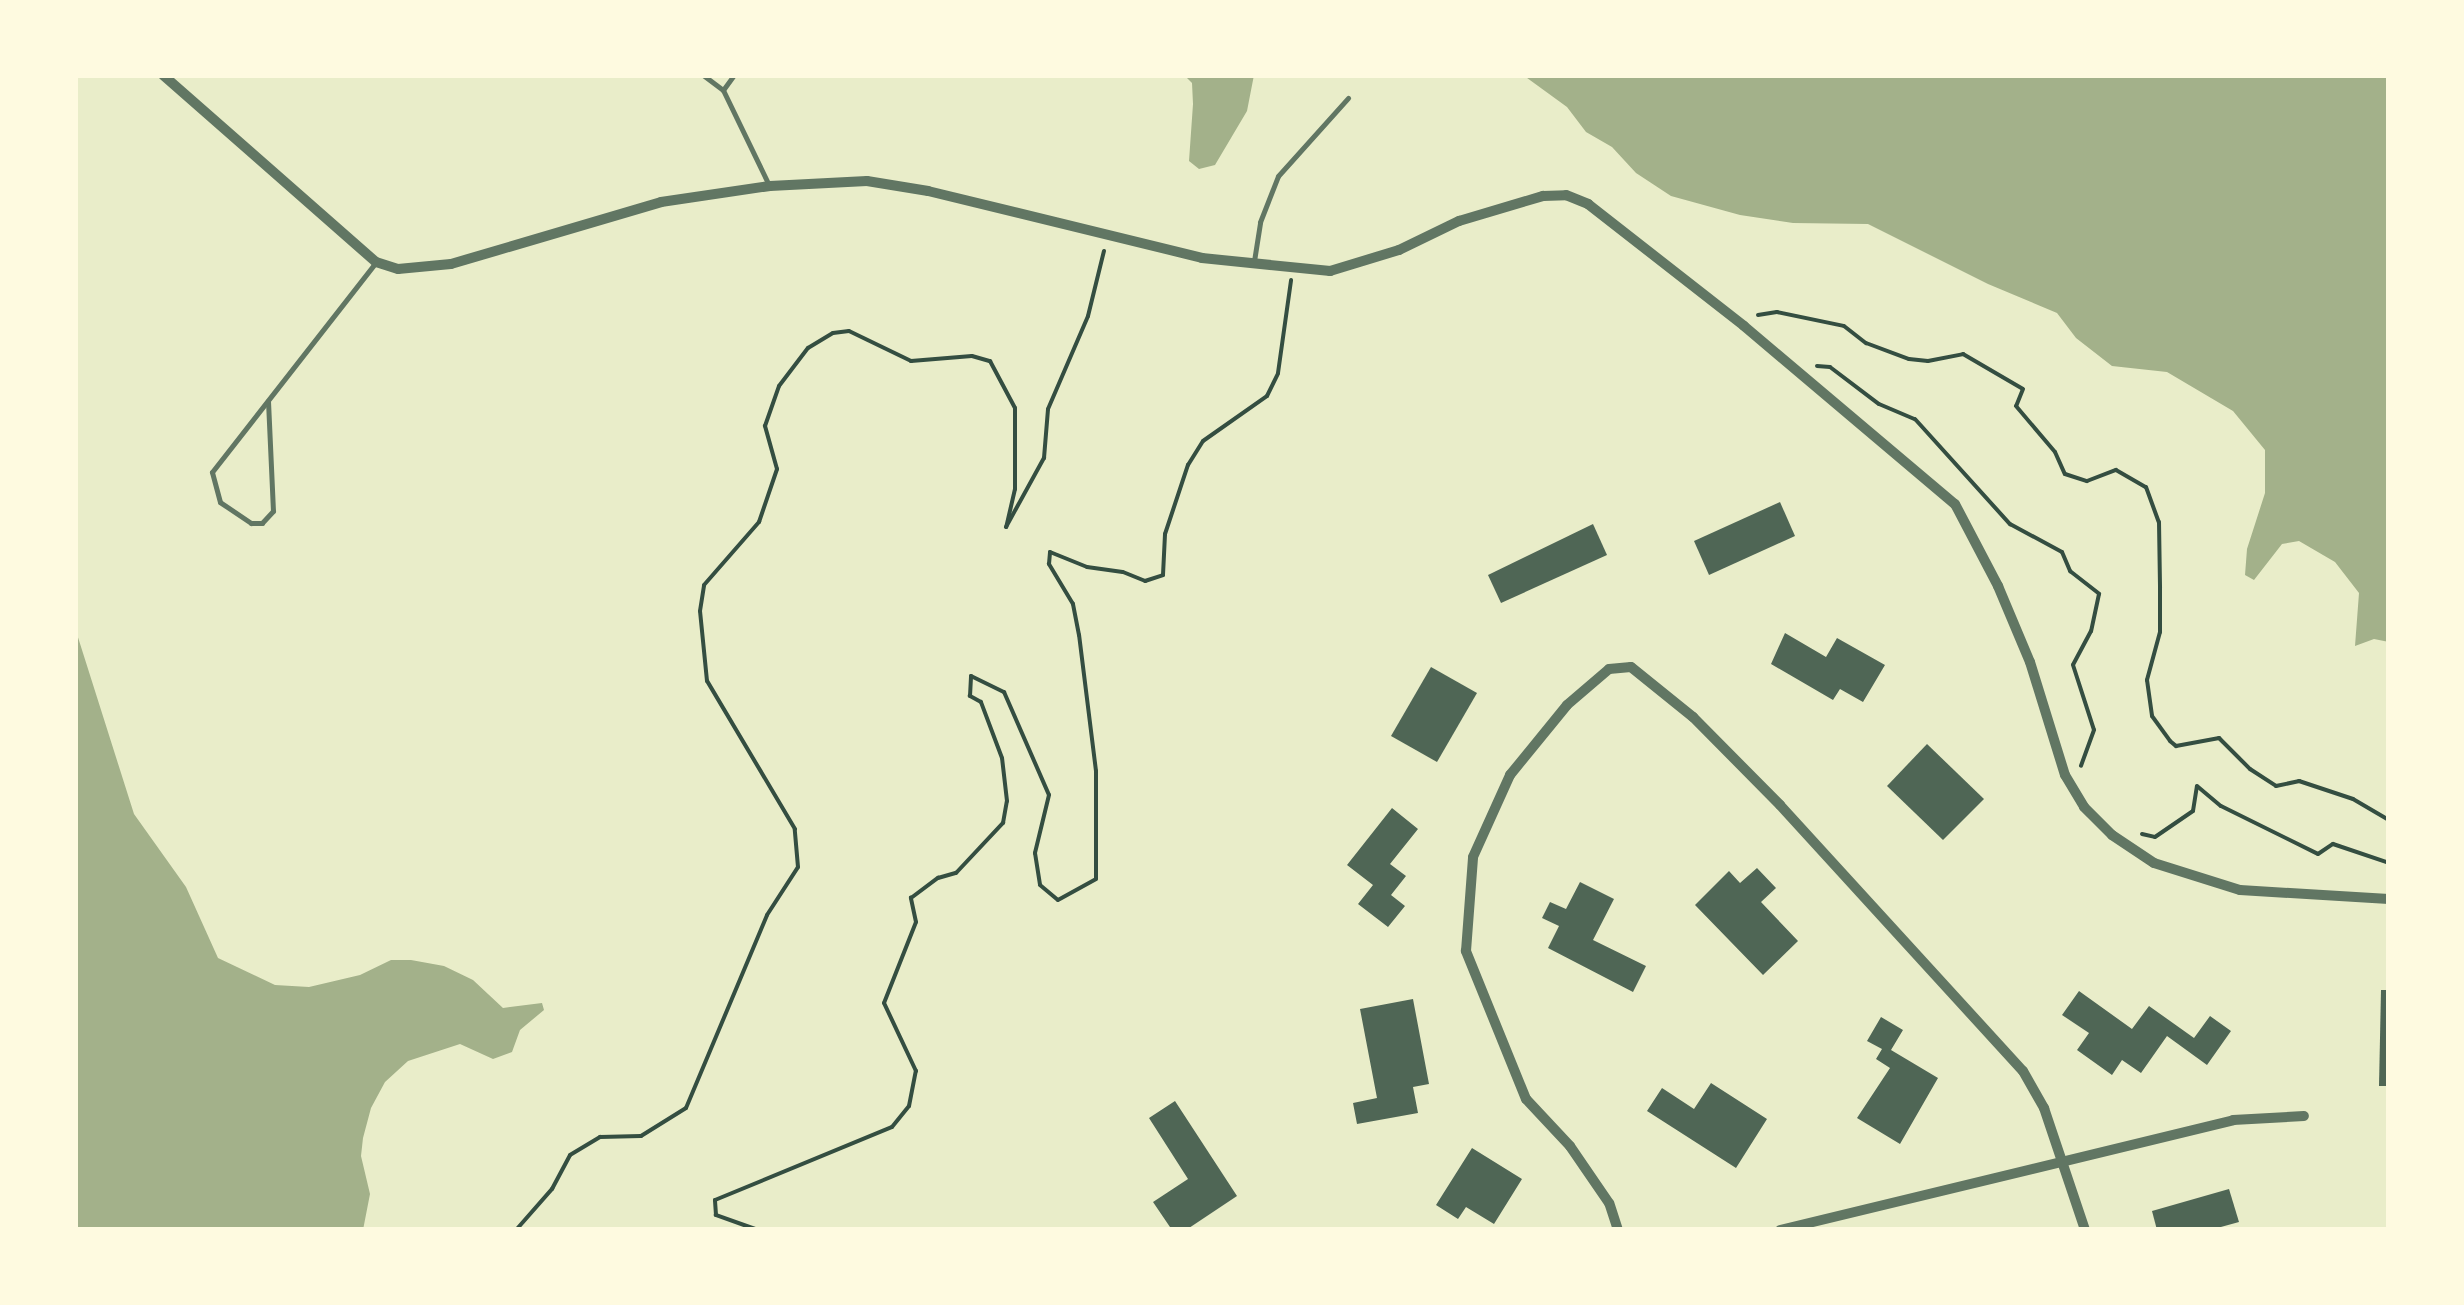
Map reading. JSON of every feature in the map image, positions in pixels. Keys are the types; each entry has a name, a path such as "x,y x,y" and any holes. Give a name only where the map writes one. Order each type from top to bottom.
{"street":[{"path":"163,75 376,262 398,269 451,264 661,202 770,186 867,181 928,191 1109,238 1254,264 1330,270 1354,266 1459,221 1544,196 1566,196 1588,204 1790,364 1955,504 2011,616 2065,775 2084,807 2112,836 2154,863 2240,890 2389,899"},
{"path":"1618,1230 1609,1203 1570,1146 1526,1098 1466,951 1473,857 1510,775 1566,705 1609,669 1631,667 1693,717 1773,798 2023,1071 2044,1108 2064,1158 2086,1230"},
{"path":"1780,1230 2233,1120 2304,1116"}],"lane":[{"path":"703,75 723,90 770,186"},
{"path":"723,90 734,75"},
{"path":"1254,264 1260,222 1278,176 1348,98"},
{"path":"268,401 273,511 262,523 250,522 220,502 212,472 376,262"}],"path":[{"path":"516,1230 552,1188 570,1155 600,1137 641,1136 686,1108 768,914 798,867 795,830 707,681 700,612 704,584 759,522 778,468 766,426 779,386 808,348 834,333 849,331 911,361 972,356 990,361 1015,408 1015,489 1006,526 1044,458 1048,409 1088,316 1109,238"},
{"path":"758,1230 716,1214 715,1200 892,1127 909,1106 916,1071 884,1003 916,922 911,898 938,878 956,873 1003,824 1007,802 1002,758 981,702 970,696 971,676 1004,692 1048,795 1035,853 1040,886 1058,900 1096,879 1096,771 1080,635 1073,604 1049,564 1050,552 1087,567 1145,580 1163,575 1165,534 1188,466 1203,440 1267,396 1278,373 1292,269"},
{"path":"1733,318 1777,312 1844,326 1885,352 1928,362 1963,354 2023,388 2016,406 2055,452 2065,474 2087,481 2116,470 2146,487 2159,522 2160,588 2160,632 2147,680 2152,716 2170,741 2176,746 2220,738 2250,769 2276,786 2299,781 2353,799 2389,820"},
{"path":"1790,364 1830,367 1879,404 1915,419 2010,524 2062,552 2070,571 2099,594 2092,631 2073,666 2094,730 2080,770"},
{"path":"2136,832 2154,837 2193,811 2197,786 2221,806 2318,854 2333,844 2389,864"}],"shaded area":[{"path":"1184,75 1254,75 1247,111 1215,165 1199,169 1189,161 1192,83"},
{"path":"1523,75 2389,75 2389,642 2374,639 2355,646 2359,593 2335,562 2299,541 2282,544 2254,580 2245,575 2247,549 2265,493 2265,450 2233,411 2167,372 2112,366 2076,338 2057,313 1988,284 1868,224 1793,223 1740,215 1671,196 1636,173 1612,147 1586,132 1567,107"},
{"path":"75,610 76,631 134,814 186,887 218,958 275,985 309,987 360,975 391,960 411,960 444,966 473,980 503,1008 542,1003 544,1010 520,1030 512,1052 493,1059 460,1044 408,1061 385,1082 371,1108 363,1138 361,1156 370,1194 363,1230 75,1230"}],"building":[{"path":"1780,502 1795,536 1709,575 1694,541"},
{"path":"1593,524 1607,555 1501,603 1488,575"},
{"path":"1785,633 1826,657 1837,638 1885,665 1863,702 1840,689 1833,700 1771,664"},
{"path":"1431,667 1477,693 1437,762 1391,736"},
{"path":"1927,744 1984,799 1943,840 1887,786"},
{"path":"1392,808 1418,829 1390,864 1406,876 1391,895 1405,906 1388,927 1358,904 1373,885 1347,865"},
{"path":"1757,868 1776,888 1761,902 1798,941 1763,975 1695,905 1729,871 1740,883"},
{"path":"1580,882 1614,899 1593,940 1646,966 1633,992 1548,948 1559,926 1542,918 1550,902 1566,909"},
{"path":"2381,990 2389,990 2389,1086 2379,1086"},
{"path":"2079,991 2132,1029 2149,1006 2194,1038 2210,1016 2231,1031 2207,1065 2167,1036 2141,1073 2122,1060 2112,1075 2077,1050 2089,1033 2062,1015"},
{"path":"1413,999 1429,1084 1413,1087 1418,1113 1357,1124 1353,1103 1377,1098 1360,1009"},
{"path":"1881,1017 1903,1030 1891,1050 1938,1078 1900,1144 1857,1118 1890,1068 1876,1059 1882,1049 1867,1041"},
{"path":"1711,1083 1767,1119 1736,1168 1647,1111 1662,1088 1694,1109"},
{"path":"1175,1101 1237,1196 1186,1230 1172,1230 1153,1202 1188,1179 1149,1118"},
{"path":"1472,1148 1522,1179 1494,1224 1466,1207 1458,1219 1436,1205"},
{"path":"2229,1189 2239,1222 2210,1230 2157,1230 2152,1211"}]}
